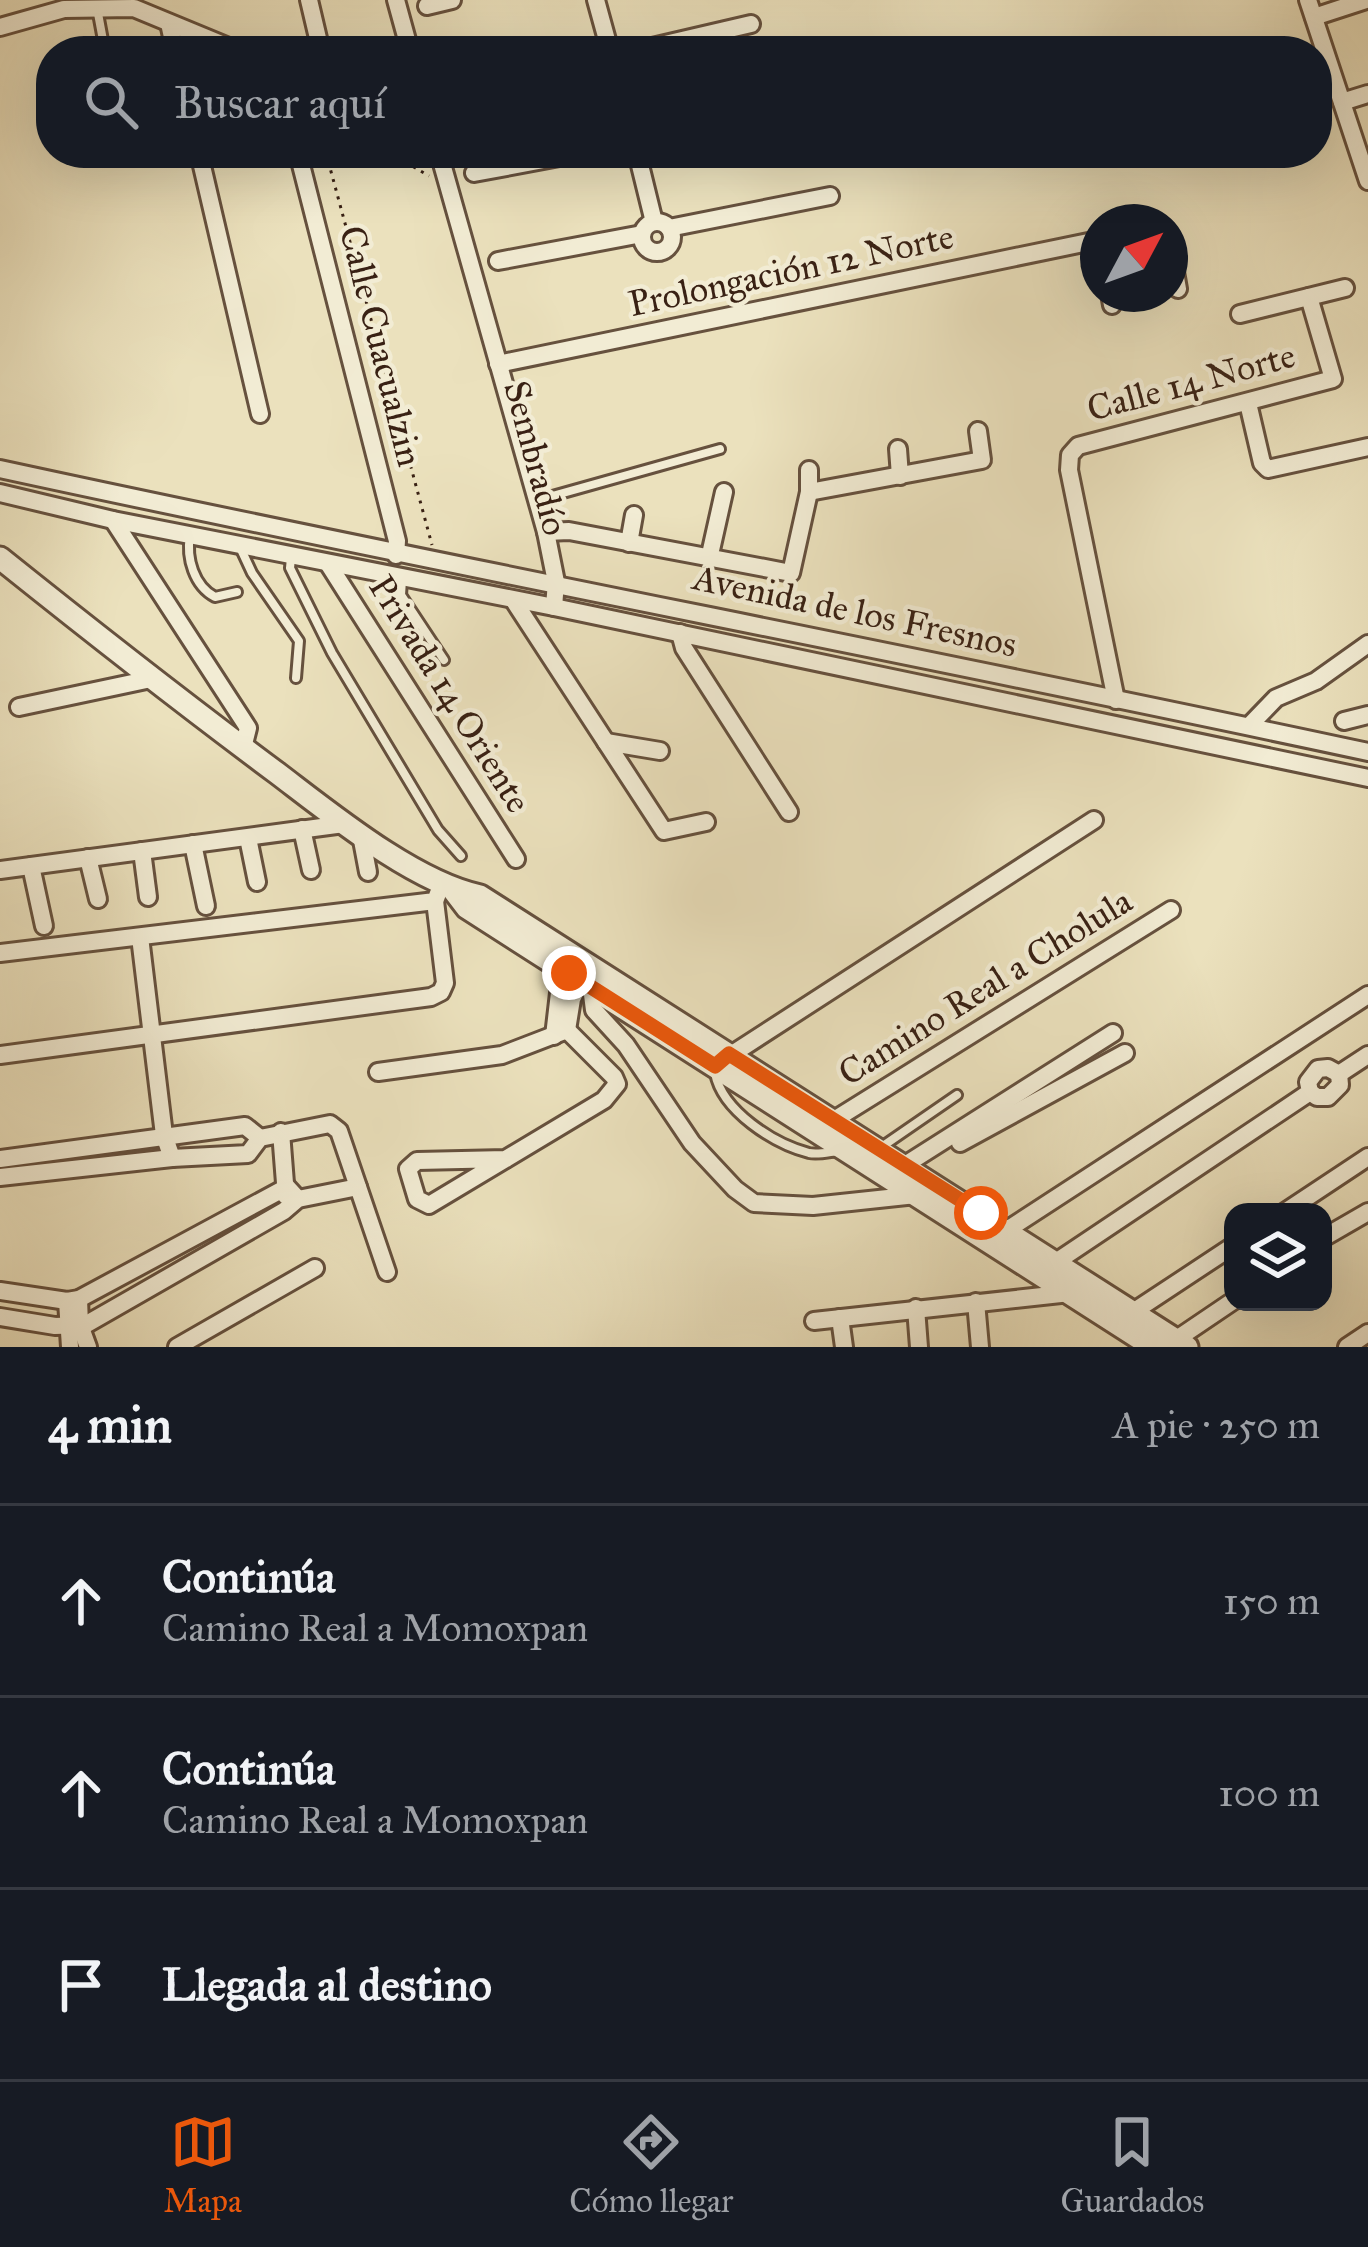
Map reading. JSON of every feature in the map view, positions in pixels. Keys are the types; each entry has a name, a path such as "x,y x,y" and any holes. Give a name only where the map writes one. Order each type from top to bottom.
{"street":[{"path":"309,0 318,36"},
{"path":"396,0 406,36"},
{"path":"427,5 452,0"},
{"path":"596,0 606,36"},
{"path":"1311,9 1366,0"},
{"path":"0,27 64,9 134,8 201,36"},
{"path":"169,23 172,36"},
{"path":"700,36 752,24"},
{"path":"1332,72 1368,181"},
{"path":"1342,102 1368,94"},
{"path":"203,168 260,414"},
{"name":"Calle Cuacualzin","path":"302,168 397,541 396,555"},
{"path":"443,168 546,532 556,582 554,607"},
{"path":"474,173 501,168"},
{"path":"641,168 655,228"},
{"path":"498,261 830,196"},
{"name":"Prolongación 12 Norte","path":"498,364 1080,244"},
{"path":"1240,314 1345,288"},
{"name":"Calle 14 Norte","path":"1116,700 1069,470 1070,455 1078,446 1333,380 1310,297"},
{"path":"1248,404 1262,463 1268,469 1368,447"},
{"path":"809,492 982,460 978,431"},
{"path":"898,449 900,476"},
{"name":"Avenida de los Fresnos","path":"0,469 396,555 556,582 1368,752"},
{"path":"546,532 569,531 791,573 809,492 809,470"},
{"path":"709,560 724,492"},
{"path":"0,493 1368,778"},
{"path":"629,543 634,515"},
{"path":"112,520 248,728 243,748"},
{"path":"0,558 243,748 467,908 581,980 834,1120 908,1167 1070,1293 1153,1347"},
{"name":"Privada 14 Oriente","path":"329,565 516,859"},
{"path":"514,602 664,831 706,822"},
{"path":"680,633 684,648 789,812"},
{"path":"1249,727 1276,698 1316,681 1368,644"},
{"path":"19,706 151,679"},
{"path":"1344,721 1368,715"},
{"path":"606,742 660,751"},
{"path":"722,1060 1094,820"},
{"path":"0,870 302,830 353,829"},
{"path":"353,829 368,872"},
{"path":"302,830 311,870"},
{"path":"248,838 257,882"},
{"path":"193,844 206,906"},
{"path":"142,851 148,898"},
{"path":"88,859 98,899"},
{"path":"31,866 44,926"},
{"path":"0,1055 431,997 446,983 444,892"},
{"path":"0,953 444,892 480,896 846,1150 916,1195 1007,1230 1176,1345 1224,1308"},
{"name":"Camino Real a Cholula","path":"834,1120 1171,910"},
{"path":"140,937 164,1135 172,1158"},
{"path":"560,1033 560,993 581,980"},
{"path":"581,980 594,1010 626,1046 692,1143 754,1203 813,1206 916,1195"},
{"path":"1007,1230 1368,995"},
{"path":"378,1072 502,1054 560,1033"},
{"path":"506,1159 417,1161 408,1169 417,1199 424,1205 506,1159 615,1090 614,1077 560,1033"},
{"path":"908,1167 1113,1033"},
{"path":"908,1167 1125,1053"},
{"path":"1056,1262 1310,1092 1328,1097 1340,1085 1339,1074 1368,1055"},
{"path":"0,1177 248,1154 260,1138 330,1124 339,1131 387,1272"},
{"path":"0,1159 245,1126 260,1138"},
{"path":"280,1132 290,1199"},
{"path":"1299,1203 1368,1157"},
{"path":"290,1199 74,1325 55,1327 3,1317 2,1291 73,1300 290,1199 358,1187"},
{"path":"1332,1233 1368,1212"},
{"path":"1133,1312 1224,1252"},
{"path":"177,1347 315,1268"},
{"path":"814,1321 1070,1293"},
{"path":"70,1347 73,1300"},
{"path":"976,1302 980,1347"},
{"path":"916,1308 919,1347"},
{"path":"840,1318 844,1347"},
{"path":"74,1325 88,1347"},
{"path":"1347,1347 1368,1334"}],"lane":[{"path":"97,7 102,36"},
{"path":"536,500 720,449"},
{"path":"190,534 188,547 197,582 215,597 237,592"},
{"path":"238,544 299,641 296,678"},
{"path":"291,556 290,568 332,653 438,830 461,856"},
{"path":"402,579 401,595 444,660"},
{"path":"879,1149 957,1095"}],"path":[{"path":"330,168 434,553"},
{"path":"415,168 435,180"}],"route":[{"path":"569,973 715,1066 729,1054 981,1213"}]}
